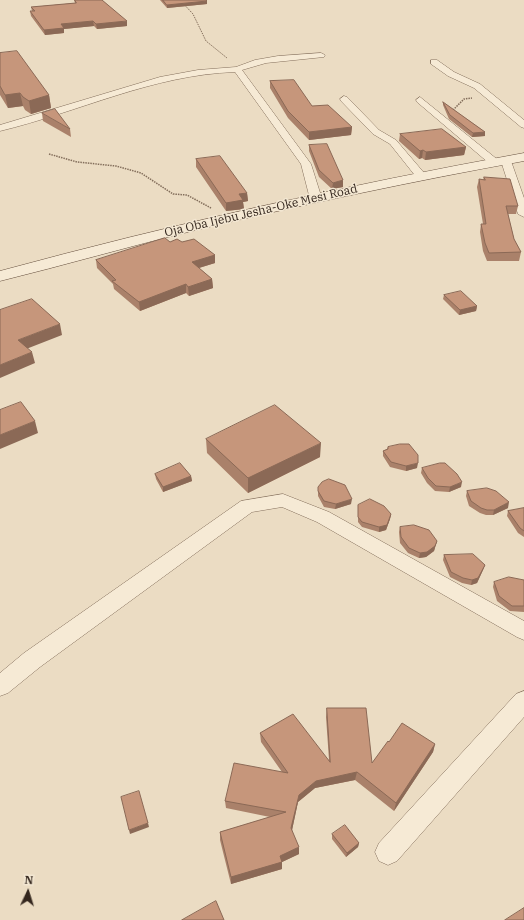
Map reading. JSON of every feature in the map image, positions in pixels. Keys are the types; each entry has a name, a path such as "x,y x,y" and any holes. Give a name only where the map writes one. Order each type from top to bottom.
{"main road":[{"name":"Oja Oba Ijebu Jesha-Oke Mesi Road","path":"0,276 222,218 421,176 524,157"}],"street":[{"path":"0,128 79,106 144,83 197,72 237,68 278,59 321,55"},
{"path":"434,62 451,74 477,86 524,125"},
{"path":"237,68 306,164 316,199"},
{"path":"344,98 376,132 392,142 421,176"},
{"path":"420,100 500,161 524,214"},
{"path":"0,686 38,656 247,506 284,500 322,517 524,631"},
{"path":"388,852 524,701"}],"path":[{"path":"180,0 193,14 206,41 237,68"},
{"path":"453,110 464,99 491,97"},
{"path":"49,154 64,157 77,162 116,166 140,173 173,194 187,195 212,209 222,218"}],"building":[{"path":"75,0 102,0 127,21 96,24 93,21 61,24 64,28 44,30 30,11 35,11 31,7 76,3"},
{"path":"163,0 206,0 207,1 167,5"},
{"path":"17,51 49,95 29,101 20,93 5,95 0,86 0,53"},
{"path":"294,80 312,106 328,105 352,127 309,132 288,111 270,81"},
{"path":"443,102 485,132 473,133 450,115"},
{"path":"55,109 70,129 42,113"},
{"path":"442,129 466,147 426,152 423,150 420,151 400,134"},
{"path":"327,144 343,180 333,183 319,170 309,145"},
{"path":"220,156 247,193 239,194 243,200 226,203 196,159"},
{"path":"484,177 510,179 518,206 506,206 514,239 521,252 489,253 481,224 486,224 479,179 485,180"},
{"path":"165,238 170,242 177,239 182,242 194,239 215,255 192,262 212,279 188,287 186,284 139,302 112,281 116,280 96,260"},
{"path":"461,291 477,306 460,310 444,295"},
{"path":"32,299 60,324 18,340 32,352 0,365 0,310"},
{"path":"21,402 35,421 0,435 0,410"},
{"path":"275,405 321,443 248,478 206,439"},
{"path":"400,444 409,444 418,455 418,463 406,466 391,462 383,451 388,449 388,447"},
{"path":"180,463 191,476 163,487 155,474"},
{"path":"445,463 457,474 462,482 450,487 436,486 428,478 422,468"},
{"path":"329,479 345,485 352,499 336,504 324,501 318,491 318,487 322,482"},
{"path":"487,488 496,491 509,502 494,510 487,510 471,501 467,491"},
{"path":"370,499 384,506 391,514 387,525 379,527 362,522 358,517 358,505"},
{"path":"524,508 524,531 520,528 508,511"},
{"path":"414,525 429,530 437,541 435,546 427,552 420,553 409,548 401,537 400,527"},
{"path":"473,554 485,565 478,578 472,580 463,578 451,572 444,555"},
{"path":"509,577 524,580 524,606 512,606 499,596 494,582"},
{"path":"327,708 366,708 372,763 402,723 435,744 396,803 357,772 316,781 299,795 291,828 299,847 280,856 282,862 231,877 220,832 286,812 225,801 234,763 288,773 260,733 293,714 330,762"},
{"path":"139,791 148,823 129,830 121,797"},
{"path":"345,825 359,843 347,853 332,834"},
{"path":"216,901 224,920 182,920"},
{"path":"524,908 524,920 505,920"}]}
